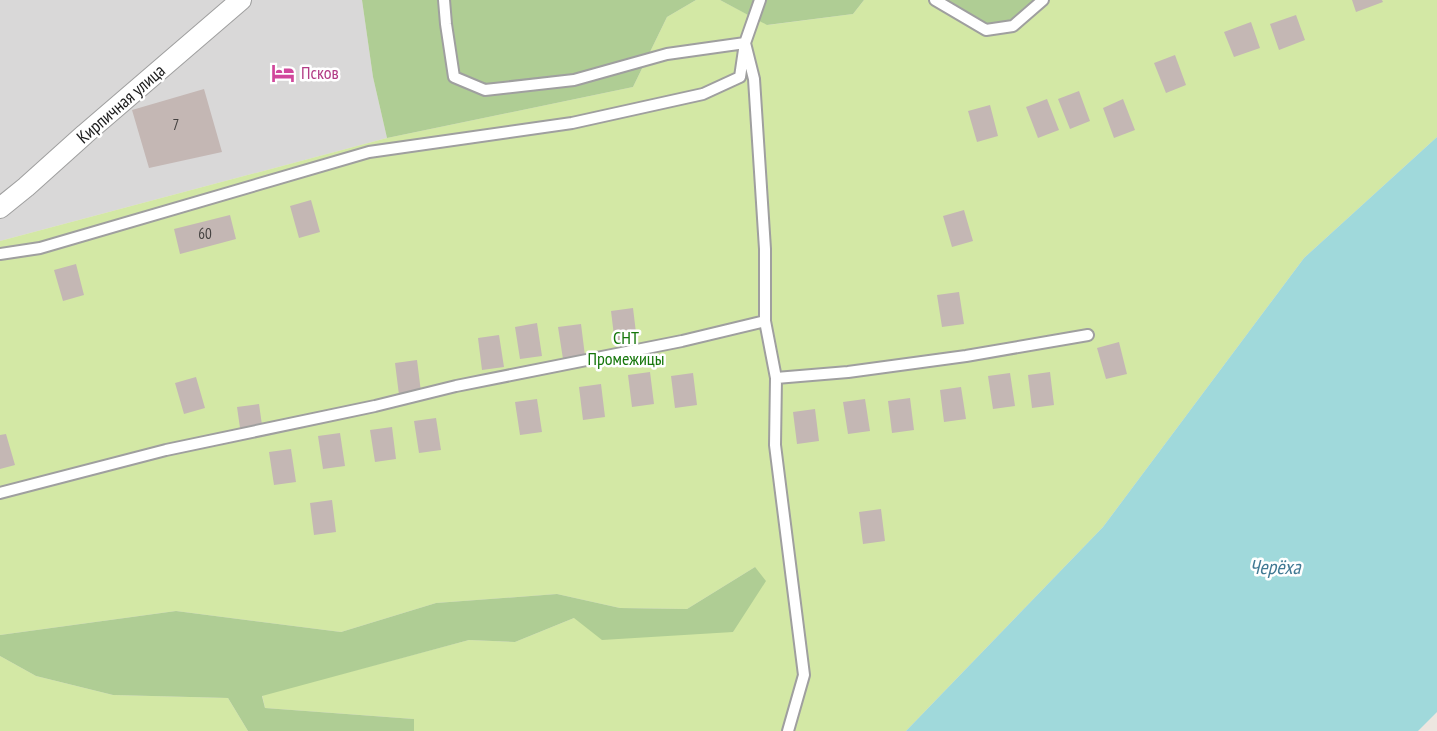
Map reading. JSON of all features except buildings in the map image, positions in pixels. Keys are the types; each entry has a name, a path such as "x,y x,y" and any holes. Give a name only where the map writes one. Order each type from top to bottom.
{"street":[{"name":"Кирпичная улица","path":"0,208 241,0"}],"lane":[{"path":"444,0 454,77 485,90 574,80 667,54 745,43"},
{"path":"0,254 40,248 369,152 572,123 703,94 740,77 745,43 760,0"},
{"path":"935,0 986,30 1013,26 1043,0"},
{"path":"745,43 754,79 765,249 765,321 776,378 775,446 804,675 788,731"},
{"path":"0,493 165,450 375,406 456,386 682,341 765,321"},
{"path":"776,378 848,372 966,356 1088,334"}],"shaded area":[{"path":"0,0 362,0 373,77 387,138 0,241"}],"green space":[{"path":"362,0 696,0 667,17 633,87 387,138 373,77"},
{"name":"СНТ Промежицы","path":"696,0 720,0 768,25 853,14 864,0 1437,0 1437,137 1304,258 1103,527 906,731 414,731 414,719 265,708 262,695 469,640 515,642 574,618 733,632 755,567 687,609 620,608 557,594 436,603 341,632 176,611 0,635 0,241 387,138 633,87 667,17"},
{"path":"720,0 864,0 853,14 767,25"},
{"path":"940,0 1040,0 1010,23 988,27"},
{"path":"755,567 766,581 733,632 602,640 574,618 515,642 469,640 262,696 265,708 414,719 414,731 248,731 228,698 113,695 36,676 0,656 0,635 176,611 341,632 436,603 557,594 620,608 687,609"},
{"path":"0,656 36,676 113,695 228,698 248,731 0,731"}],"water":[{"name":"Черёха","path":"1437,137 1437,712 1418,731 906,731 1103,527 1304,258"}],"place":[{"name":"Псков","path":"283,73"}]}
